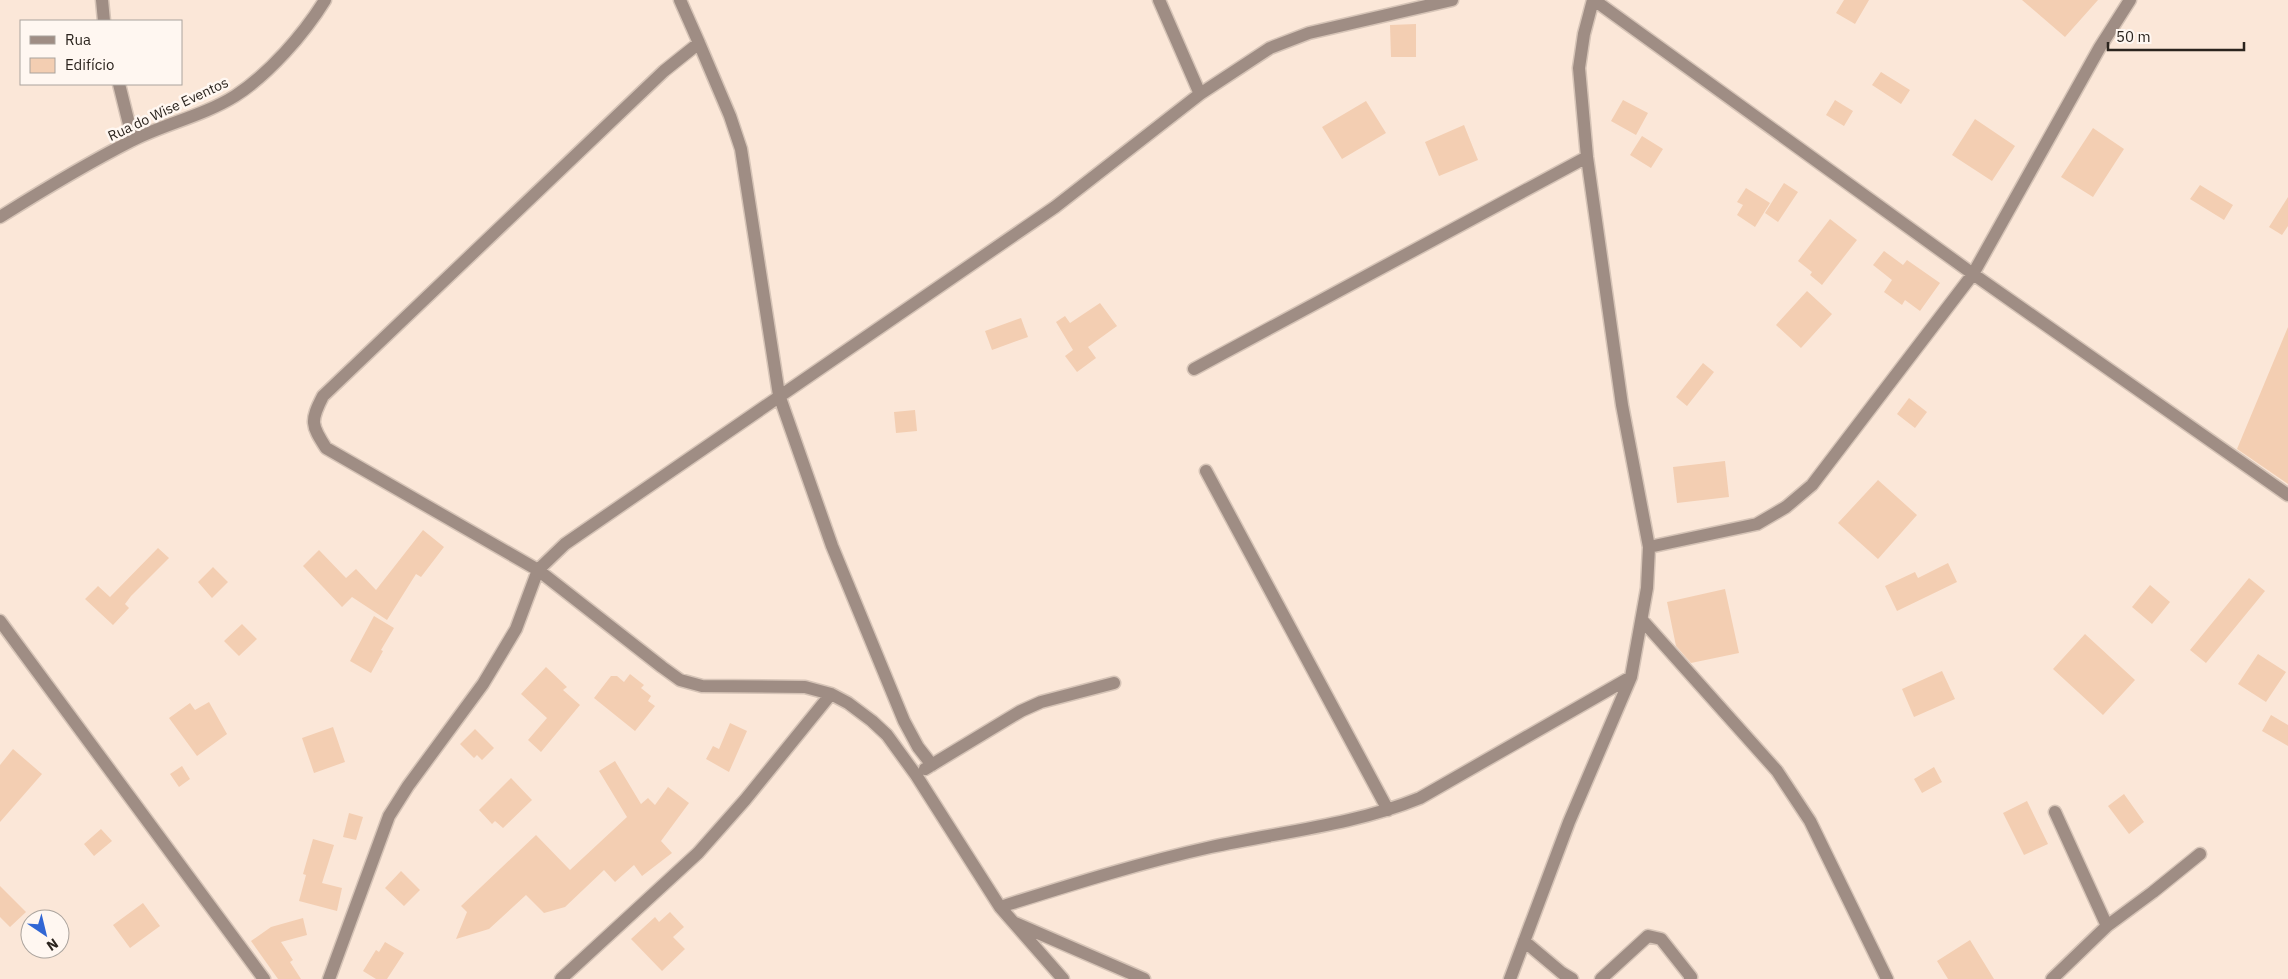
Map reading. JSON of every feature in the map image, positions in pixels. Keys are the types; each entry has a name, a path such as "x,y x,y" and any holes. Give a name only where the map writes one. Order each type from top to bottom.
{"street":[{"path":"102,0 104,20"},
{"name":"Rua do Wise Eventos","path":"0,217 73,172 133,140 235,96 266,71 310,25 325,0"},
{"path":"680,0 730,116 742,149 779,396 832,546 900,713 918,747 932,766"},
{"path":"1159,0 1200,94"},
{"path":"329,979 389,816 408,786 483,684 516,629 538,570 565,544 1054,206 1200,94 1270,48 1309,32 1452,0"},
{"path":"1510,979 1569,822 1632,677 1642,620 1649,546 1622,405 1587,157 1579,68 1584,34 1593,0 1974,274 2288,495"},
{"path":"1649,546 1756,524 1786,507 1812,485 1974,274 2100,46 2130,0"},
{"path":"699,43 664,71 323,396 313,415 316,433 326,448 538,570 680,680 702,686 805,688 832,694 848,702 887,735 916,775 1000,907 1062,979"},
{"path":"118,85 133,140"},
{"path":"1194,369 1587,157"},
{"path":"1206,471 1388,810"},
{"path":"1642,620 1778,771 1810,821 1887,979"},
{"path":"0,621 264,979"},
{"path":"1000,907 1113,871 1388,810 1420,798 1632,677"},
{"path":"916,775 1022,711 1042,702 1114,683"},
{"path":"561,979 698,853 745,800 832,694"},
{"path":"2055,812 2107,926"},
{"path":"2052,979 2107,926 2200,854"},
{"path":"1011,921 1144,979"},
{"path":"1600,979 1648,936 1661,939 1690,979"},
{"path":"1524,942 1572,979"}],"building":[{"path":"1844,0 1869,0 1855,24 1836,13"},
{"path":"2022,0 2098,0 2065,37"},
{"path":"1416,24 1416,57 1391,57 1390,25"},
{"path":"1881,72 1910,90 1901,104 1872,85"},
{"path":"1623,100 1648,113 1636,135 1611,121"},
{"path":"1835,100 1853,111 1844,126 1826,115"},
{"path":"1366,101 1386,133 1342,159 1322,127"},
{"path":"1975,119 2015,146 1992,181 1952,155"},
{"path":"1464,125 1478,160 1439,176 1425,142"},
{"path":"2093,128 2124,149 2093,197 2061,177"},
{"path":"1642,136 1663,149 1651,168 1630,155"},
{"path":"1784,183 1798,192 1778,222 1765,213"},
{"path":"2200,185 2233,205 2224,220 2190,199"},
{"path":"1746,188 1770,203 1755,227 1737,215 1743,205 1737,202"},
{"path":"2288,197 2288,226 2282,235 2269,227"},
{"path":"1830,219 1857,240 1822,285 1810,275 1812,272 1798,261"},
{"path":"1884,251 1903,265 1907,260 1940,283 1920,311 1905,300 1902,305 1884,292 1892,280 1873,265"},
{"path":"1807,291 1832,314 1801,348 1776,325"},
{"path":"1100,303 1117,326 1088,347 1096,358 1077,372 1065,356 1073,350 1056,322 1065,316 1070,323"},
{"path":"1021,318 1028,337 992,350 985,331"},
{"path":"2288,327 2288,484 2237,449"},
{"path":"1703,363 1714,372 1687,406 1676,397"},
{"path":"1909,398 1927,412 1915,428 1897,414"},
{"path":"915,410 917,431 896,433 894,412"},
{"path":"1725,461 1729,497 1677,503 1673,467"},
{"path":"1878,480 1917,515 1878,559 1838,523"},
{"path":"423,530 444,547 421,577 416,574 387,620 352,597 342,607 303,566 319,550 346,578 356,569 376,590"},
{"path":"158,548 169,558 131,596 125,604 129,608 113,625 85,599 98,586 110,597"},
{"path":"1948,563 1957,582 1897,611 1885,586 1915,572 1918,578"},
{"path":"213,567 228,582 212,598 198,582"},
{"path":"2249,578 2265,591 2206,663 2190,650"},
{"path":"2150,585 2170,602 2152,624 2132,607"},
{"path":"1725,589 1739,653 1691,663 1676,646 1667,602"},
{"path":"374,616 394,628 381,650 383,651 371,673 350,661"},
{"path":"242,624 257,639 239,656 224,641"},
{"path":"2085,634 2135,680 2103,715 2053,669"},
{"path":"2258,654 2286,672 2266,702 2238,684"},
{"path":"546,667 567,687 563,690 580,705 541,752 528,740 547,718 521,694"},
{"path":"1942,671 1955,699 1914,717 1902,689"},
{"path":"630,674 644,685 641,688 651,696 648,701 655,706 635,731 594,698 611,676 617,676 624,682"},
{"path":"209,702 227,734 197,756 169,718 190,703 195,710"},
{"path":"2271,715 2288,725 2288,746 2262,731"},
{"path":"730,723 747,731 729,772 706,759 713,746 719,749"},
{"path":"333,727 345,762 314,773 302,738"},
{"path":"475,729 494,748 482,760 477,755 474,758 460,744"},
{"path":"13,749 42,774 0,822 0,765"},
{"path":"615,761 641,804 648,798 655,805 668,787 689,803 661,841 672,853 642,876 634,865 615,882 604,870 565,907 544,913 526,895 489,929 456,939 467,912 461,906 536,835 570,870 627,817 599,771"},
{"path":"182,766 190,779 179,787 170,774"},
{"path":"1934,767 1942,782 1922,793 1914,779"},
{"path":"511,778 532,800 503,828 495,821 492,824 479,810"},
{"path":"2124,794 2144,822 2129,834 2108,806"},
{"path":"2027,801 2048,844 2024,855 2003,813"},
{"path":"349,813 363,817 356,840 343,837"},
{"path":"101,829 112,841 94,856 84,844"},
{"path":"313,839 334,845 322,883 342,888 337,911 299,901 306,875 303,874"},
{"path":"401,871 420,890 404,906 385,888"},
{"path":"0,886 23,909 20,909 20,918 10,927 0,917"},
{"path":"143,903 160,926 130,948 113,925"},
{"path":"670,912 684,927 673,937 685,949 662,971 631,939 655,917 659,922"},
{"path":"303,918 307,935 281,942 293,960 290,962 301,979 278,979 251,941 271,927"},
{"path":"1970,940 1994,979 1948,979 1937,961"},
{"path":"385,942 404,953 387,979 376,979 363,971 376,950 379,952"}]}
